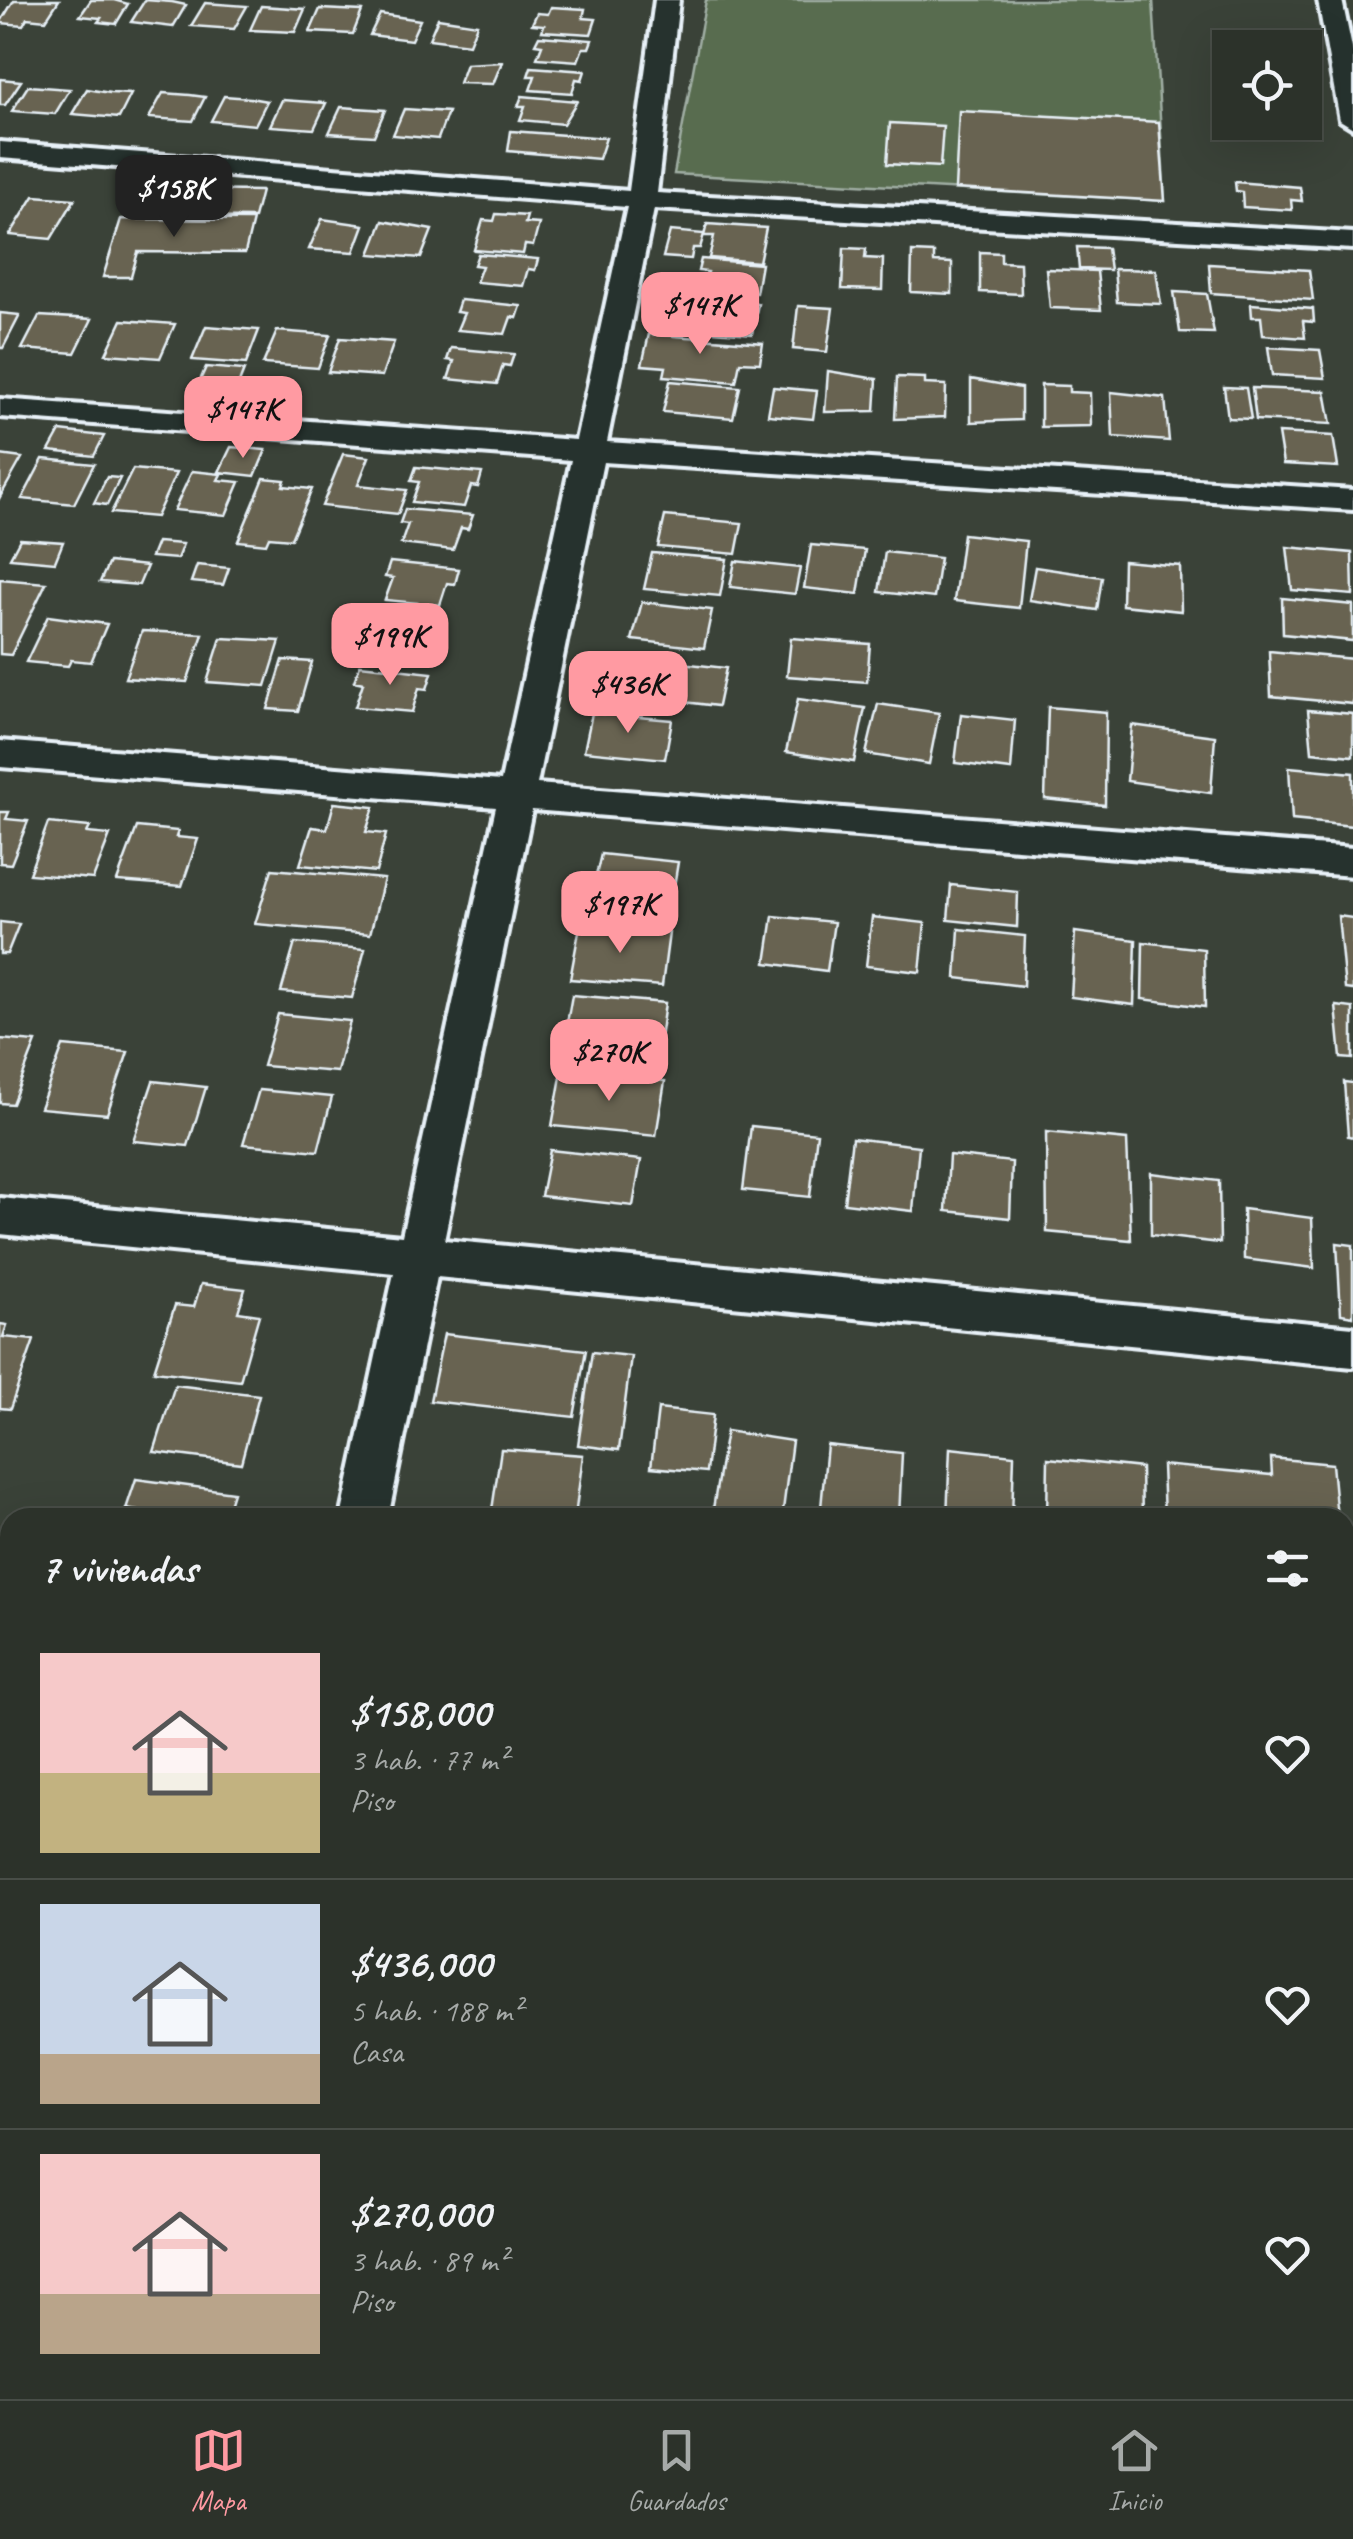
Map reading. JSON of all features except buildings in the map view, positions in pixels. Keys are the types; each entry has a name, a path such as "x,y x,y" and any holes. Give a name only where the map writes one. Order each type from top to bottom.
{"street":[{"path":"366,1508 642,200 667,0"},
{"path":"1330,0 1352,109"},
{"path":"0,150 642,200 1353,241"},
{"path":"0,408 588,451 1353,500"},
{"path":"0,754 1353,862"},
{"path":"0,1216 1353,1346"}],"green space":[{"path":"706,0 1153,0 1165,201 674,174"}]}
